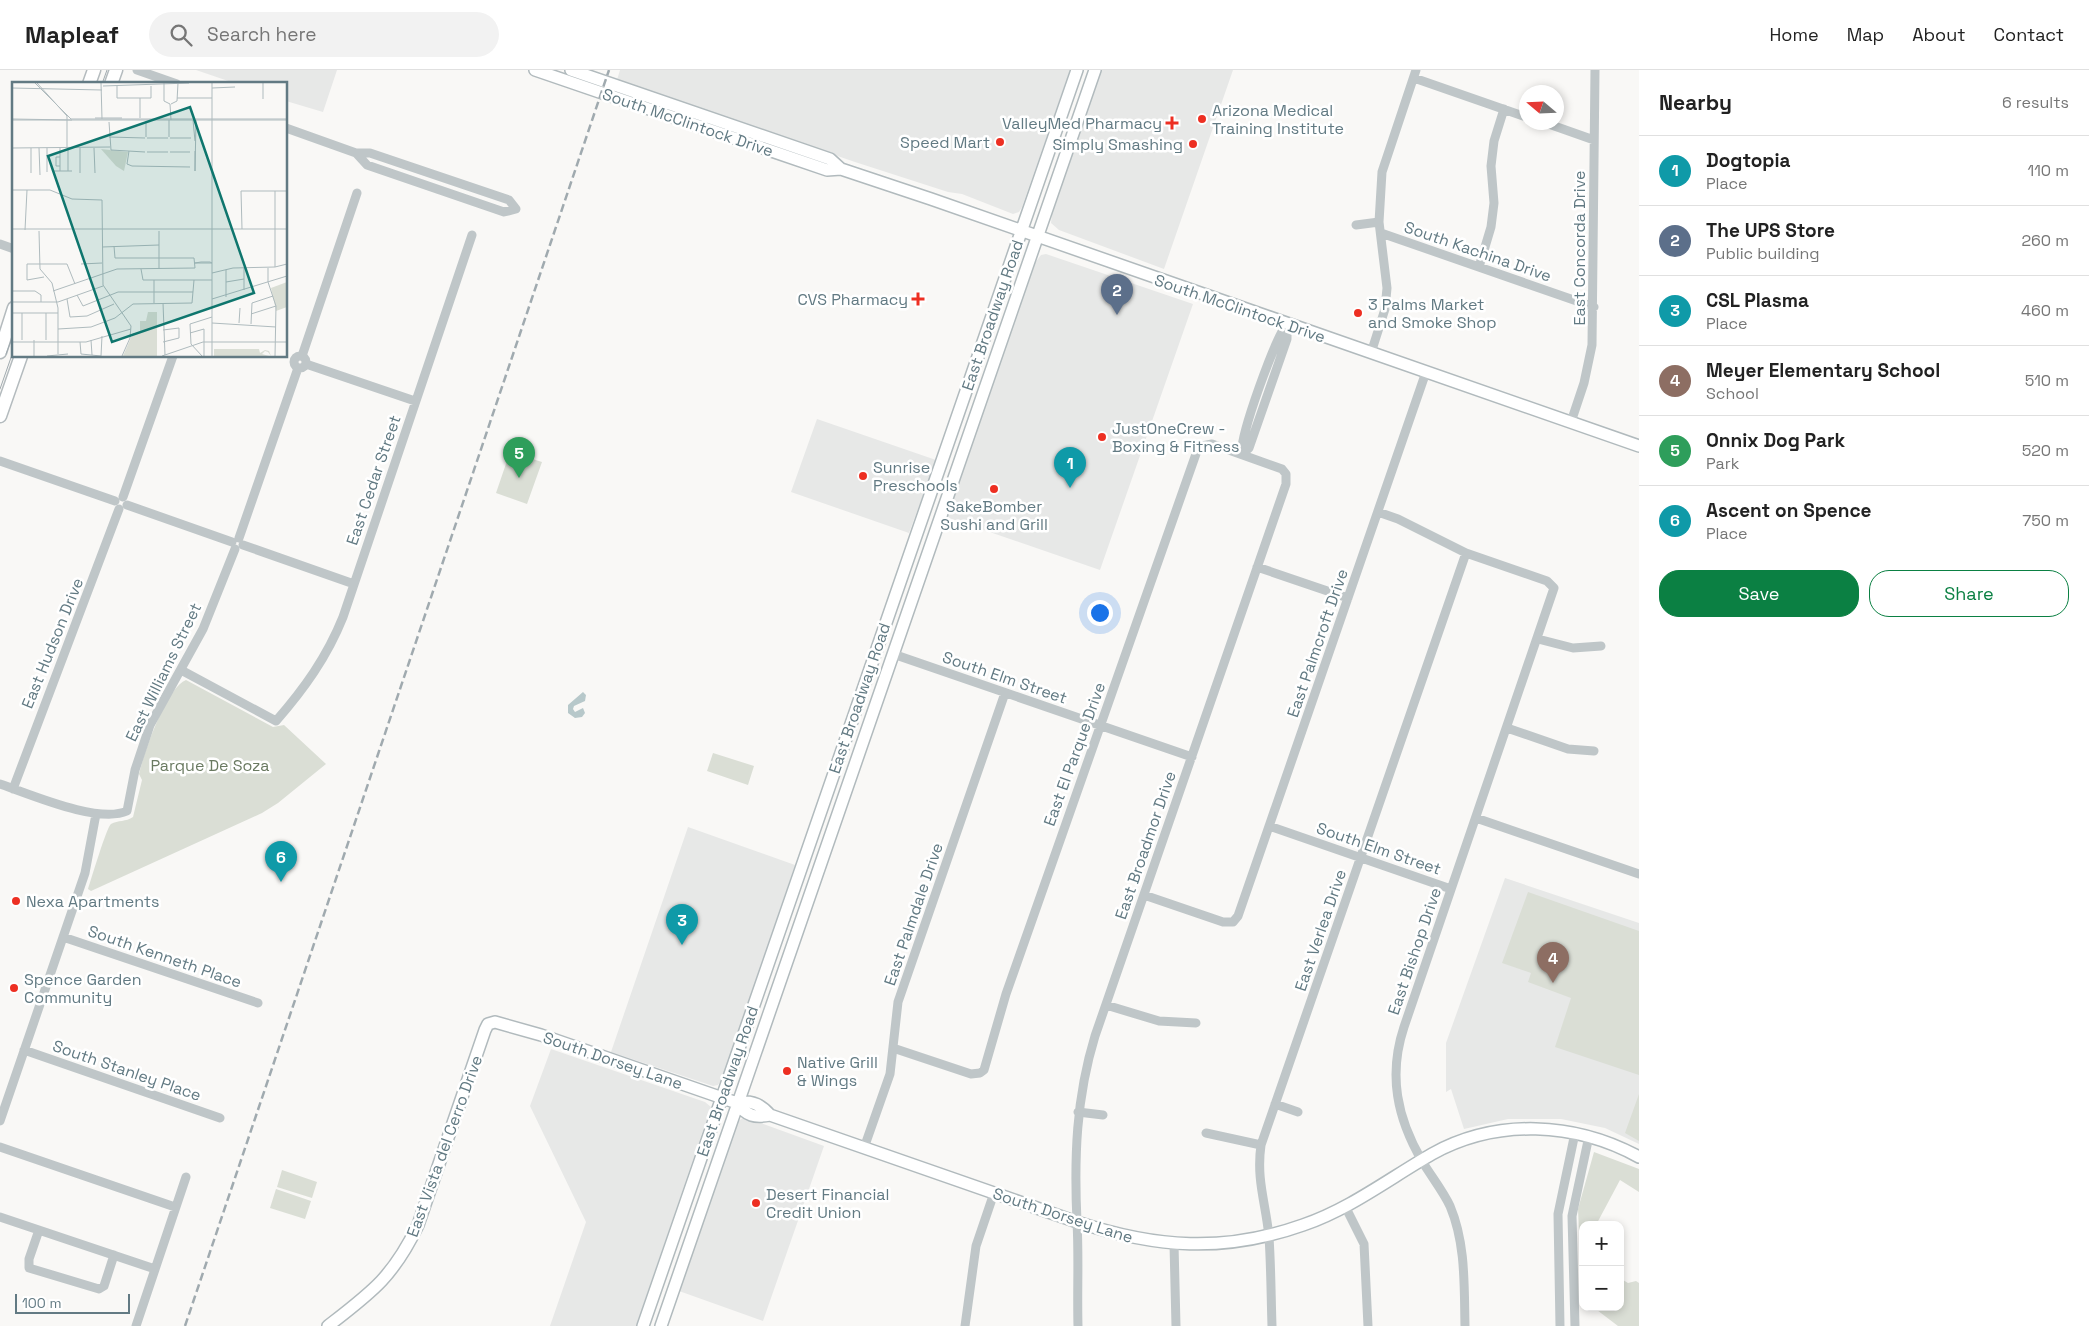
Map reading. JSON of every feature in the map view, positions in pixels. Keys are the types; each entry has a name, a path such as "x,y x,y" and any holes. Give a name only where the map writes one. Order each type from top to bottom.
{"main road":[{"path":"90,82 94,70"},
{"name":"South McClintock Drive","path":"535,70 827,170 841,169 1021,230 1639,446"},
{"name":"South McClintock Drive","path":"571,70 830,159 841,169"},
{"name":"East Broadway Road","path":"643,1326 1077,70"},
{"name":"East Broadway Road","path":"661,1326 1038,236 1092,71"},
{"path":"0,352 12,314"},
{"path":"0,416 20,358"},
{"path":"947,445 963,450"},
{"path":"876,648 892,654"},
{"path":"800,870 815,878"},
{"name":"South Dorsey Lane","path":"488,1024 495,1022 510,1025 737,1103 748,1100 763,1106 770,1115 1077,1222 1125,1237 1174,1244 1228,1243 1269,1235 1304,1225 1345,1206 1422,1160 1450,1146 1490,1133 1529,1128 1575,1133 1589,1136 1639,1157"},
{"name":"East Vista del Cerro Drive","path":"328,1326 374,1290 392,1271 409,1244 418,1226 488,1024"},
{"path":"657,1284 673,1290"}],"street":[{"path":"136,70 171,82"},
{"name":"East Concorda Drive","path":"1571,422 1590,358 1594,307 1595,70"},
{"path":"1371,353 1385,308 1387,288 1380,222 1382,172 1415,74 1519,114"},
{"path":"1479,267 1491,227 1494,203 1491,166 1494,140 1504,109"},
{"path":"288,129 356,153 370,153 509,200 516,209 504,212 367,165 356,153"},
{"path":"1564,129 1594,140"},
{"name":"East Williams Street","path":"96,814 127,811 134,770 145,738 210,614 237,544 356,193"},
{"path":"1356,225 1380,222"},
{"name":"South Kachina Drive","path":"1381,233 1594,307"},
{"name":"East Cedar Street","path":"181,670 276,721 306,687 335,636 472,235"},
{"path":"0,244 12,248"},
{"path":"1242,454 1249,448 1287,339 1287,324"},
{"name":"East Hudson Drive","path":"13,789 121,503 172,358"},
{"path":"288,358 415,401"},
{"name":"East Palmcroft Drive","path":"1144,895 1223,922 1233,922 1240,912 1426,372"},
{"name":"East Broadmor Drive","path":"1078,1326 1075,1158 1078,1112 1088,1062 1106,1004 1287,477 1282,468 1212,444 1202,446"},
{"name":"East El Parque Drive","path":"893,1048 967,1073 980,1073 986,1066 1001,1006 1195,455 1202,446"},
{"path":"0,461 354,584"},
{"path":"1378,512 1398,519 1466,553"},
{"name":"East Bishop Drive","path":"1465,1326 1461,1239 1450,1206 1422,1160 1400,1111 1396,1089 1395,1065 1404,1027 1554,594 1554,586 1547,581 1466,553"},
{"name":"East Verlea Drive","path":"1272,1326 1269,1235 1259,1184 1258,1165 1261,1145 1466,553"},
{"path":"1257,567 1348,598"},
{"path":"1538,639 1573,648 1601,646"},
{"name":"South Elm Street","path":"892,654 1192,757"},
{"name":"East Palmdale Drive","path":"864,1148 890,1074 898,1002 1005,693"},
{"path":"1507,728 1568,749 1594,751"},
{"path":"0,784 64,806 96,814 87,865 0,1121"},
{"path":"1476,818 1639,874"},
{"name":"South Elm Street","path":"1269,826 1452,889"},
{"name":"South Kenneth Place","path":"63,937 258,1003"},
{"path":"1106,1004 1151,1019 1175,1023 1196,1023"},
{"name":"South Stanley Place","path":"24,1050 220,1118"},
{"path":"1275,1104 1298,1112"},
{"path":"1078,1112 1103,1115"},
{"path":"1206,1133 1261,1145"},
{"path":"1560,1326 1558,1214 1575,1133"},
{"path":"1575,1326 1572,1216 1589,1136"},
{"path":"0,1147 175,1207"},
{"path":"136,1326 186,1177"},
{"path":"965,1326 976,1246 994,1193"},
{"path":"1345,1206 1364,1244 1368,1326"},
{"path":"0,1217 155,1269"},
{"path":"39,1230 29,1259 29,1268 99,1290 104,1286 114,1255"},
{"path":"1174,1244 1176,1326"}],"shaded area":[{"path":"196,70 337,70 323,112 288,102 288,82 231,82"},
{"path":"620,70 1070,70 1022,207 1019,212 1013,214 962,194 948,192 855,162 617,80"},
{"path":"1101,70 1233,70 1164,269 1059,230 1051,223 1052,214"},
{"path":"1046,254 1193,304 1100,570 946,517 1035,263 1041,255"},
{"name":"Sunrise Preschools","path":"817,419 936,460 909,533 791,492"},
{"path":"583,692 586,695 585,701 574,706 573,709 575,712 583,708 585,713 582,717 575,718 568,713 568,705"},
{"path":"688,827 795,865 723,1077 718,1085 713,1086 611,1052"},
{"path":"1505,878 1639,923 1639,1144 1605,1128 1561,1119 1508,1119 1464,1129 1451,1089 1446,1092 1446,1043"},
{"path":"551,1049 705,1102 711,1107 636,1326 550,1326 586,1222 530,1106"},
{"path":"744,1117 824,1146 763,1321 679,1291 737,1122"}],"green space":[{"path":"510,452 542,462 527,504 496,493"},
{"name":"Parque De Soza","path":"186,680 273,727 284,725 326,764 278,803 262,813 91,891 88,889 109,827 111,824 133,817 142,780 139,774 151,737 171,695 178,685"},
{"path":"713,753 754,766 748,785 707,771"},
{"path":"1528,892 1639,931 1639,1075 1555,1047 1571,998 1528,982 1531,973 1502,963"},
{"path":"1639,1094 1639,1141 1625,1133"},
{"path":"1594,1152 1639,1169 1639,1192 1620,1180 1598,1221 1579,1221 1579,1232 1578,1209"},
{"path":"282,1170 317,1182 312,1198 277,1187"},
{"path":"276,1189 311,1201 305,1219 270,1208"},
{"path":"1624,1281 1628,1283 1636,1281 1639,1283 1639,1326 1618,1326 1598,1311 1624,1311"}],"tram line":[{"path":"103,82 107,70"},
{"path":"6,354 12,338"},
{"path":"0,389 12,355"}],"railway":[{"path":"185,1326 609,70"}],"place":[{"name":"Arizona Medical Training Institute","path":"1202,119"},
{"name":"ValleyMed Pharmacy","path":"1172,123"},
{"name":"Speed Mart","path":"1000,142"},
{"name":"Simply Smashing","path":"1193,144"},
{"name":"CVS Pharmacy","path":"918,299"},
{"name":"3 Palms Market and Smoke Shop","path":"1358,313"},
{"name":"The UPS Store","path":"1117,315"},
{"name":"JustOneCrew - Boxing & Fitness","path":"1102,437"},
{"name":"Sunrise Preschools","path":"863,476"},
{"name":"Onnix Dog Park","path":"519,478"},
{"name":"Dogtopia","path":"1070,488"},
{"name":"SakeBomber Sushi and Grill","path":"994,489"},
{"name":"Ascent on Spence","path":"281,882"},
{"name":"Nexa Apartments","path":"16,901"},
{"name":"CSL Plasma","path":"682,945"},
{"name":"Meyer Elementary School","path":"1553,983"},
{"name":"Spence Garden Community","path":"14,988"},
{"name":"Native Grill & Wings","path":"787,1071"},
{"name":"Desert Financial Credit Union","path":"756,1203"}]}
